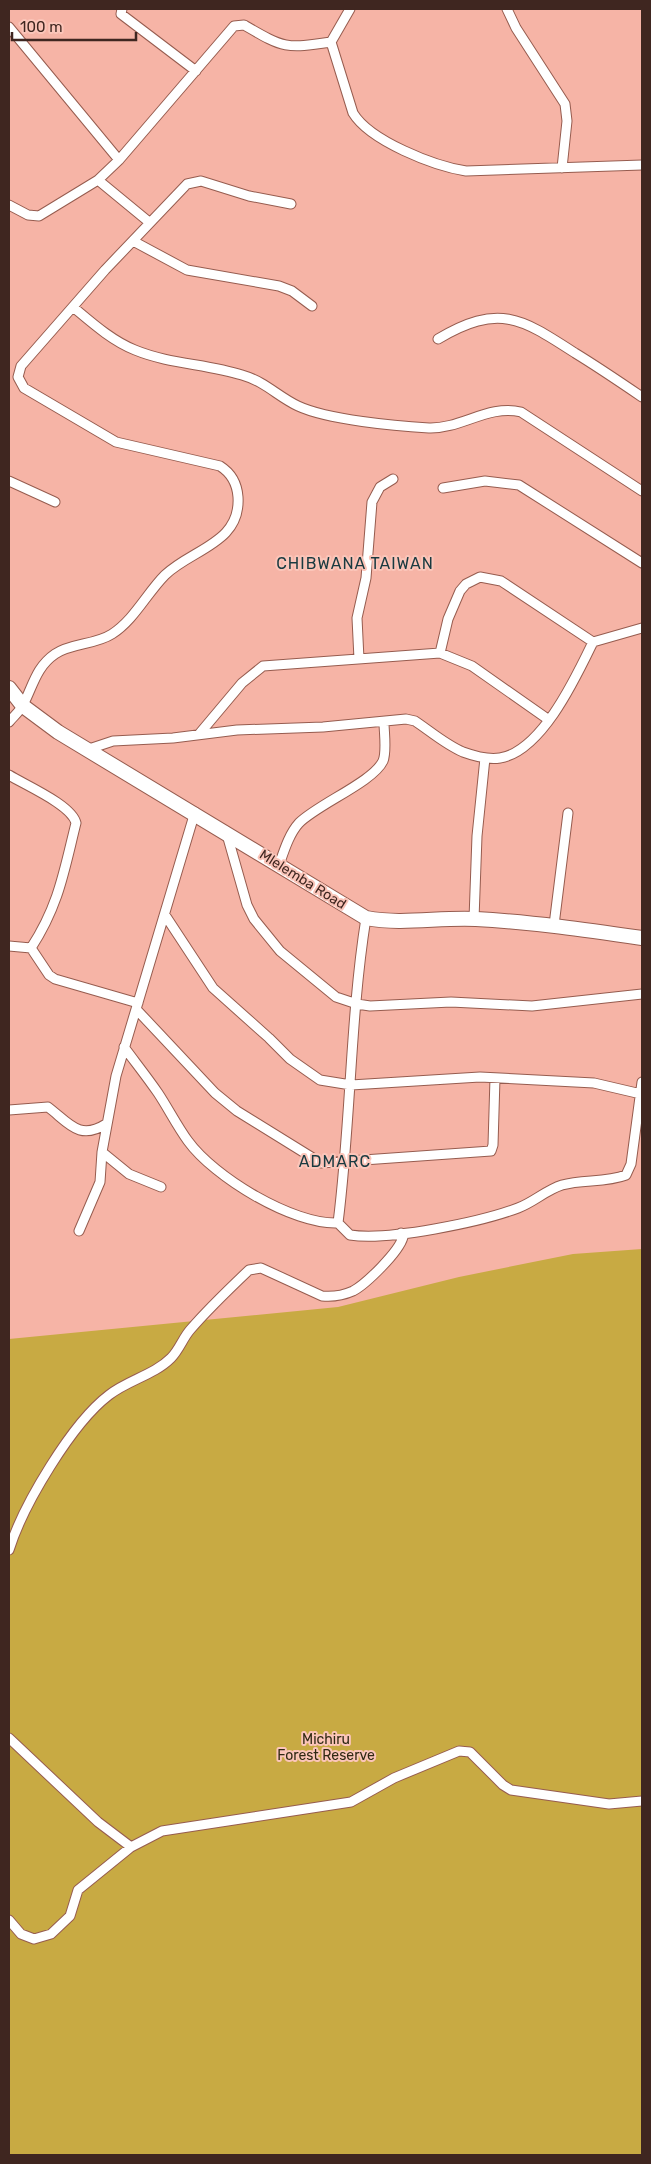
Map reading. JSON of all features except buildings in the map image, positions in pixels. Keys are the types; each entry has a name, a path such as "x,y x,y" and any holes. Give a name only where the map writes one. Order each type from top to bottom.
{"street":[{"path":"122,9 121,14 196,71"},
{"path":"350,9 331,42 353,113 359,122 373,134 423,159 458,170 482,172 642,165"},
{"path":"508,9 516,28 564,104 567,121 562,168"},
{"path":"9,205 28,215 39,216 98,180 119,160 230,30 238,24 244,25 276,43 289,47 331,42"},
{"path":"9,27 119,160"},
{"path":"98,180 150,222"},
{"path":"9,722 23,706 33,681 47,661 62,651 116,632 167,572 218,541 228,532 235,520 238,506 234,480 228,471 220,466 116,442 21,385 18,377 21,366 72,307 184,186 196,181 243,194 291,204"},
{"path":"133,241 187,270 279,286 292,290 312,306"},
{"path":"72,307 116,341 135,351 242,375 266,384 290,401 314,412 377,423 430,428 450,426 500,410 521,412 642,490"},
{"path":"438,338 461,325 474,321 489,319 520,320 538,329 642,397"},
{"path":"359,659 357,618 366,578 372,502 380,488 392,479"},
{"path":"9,481 55,502"},
{"path":"442,488 485,481 519,486 642,563"},
{"path":"440,653 448,619 460,591 480,577 501,581 593,642"},
{"path":"86,750 114,741 173,738 200,733 410,719 459,750 485,758 502,758 517,752 549,720 570,689 593,642 642,628"},
{"path":"200,733 242,683 263,666 440,653 453,656 472,666 549,720"},
{"name":"Mlelemba Road","path":"9,688 23,706 86,750 170,801 194,812 226,831 366,918 392,921 474,919 554,925 642,938"},
{"path":"278,865 291,834 300,822 360,782 384,760 384,722"},
{"path":"474,919 477,836 485,758"},
{"path":"9,775 40,792 70,813 76,823 60,891 46,924 31,948"},
{"path":"79,1231 100,1182 106,1124 124,1047 165,915 194,812"},
{"path":"554,925 568,813"},
{"path":"226,831 247,905 262,930 280,951 328,992 357,1004 385,1006 451,1002 532,1006 642,994"},
{"path":"165,915 213,988 270,1038 290,1059 320,1080 351,1085 452,1077 495,1078 594,1083 641,1094"},
{"path":"338,1223 346,1160 357,1004 366,918"},
{"path":"9,946 31,948"},
{"path":"31,948 49,975 54,979 137,1006 197,1076 238,1111 322,1163 491,1151 493,1146 495,1078"},
{"path":"124,1047 157,1091 188,1141 214,1167 281,1209 317,1222 338,1223 350,1235 356,1236 401,1233 489,1218 521,1207 561,1186 610,1180 626,1175 631,1164 641,1113 642,1082"},
{"path":"9,1110 48,1107 76,1130 83,1132 98,1129 106,1124"},
{"path":"102,1152 118,1168 161,1188"},
{"path":"9,1550 25,1510 73,1433 91,1411 110,1394 158,1369 171,1357 189,1331 249,1270 261,1268 322,1296 331,1297 352,1291 366,1281 398,1246 402,1238 401,1233"},
{"path":"9,1738 98,1822 131,1847"},
{"path":"9,1920 21,1934 34,1939 51,1934 70,1916 78,1890 131,1847 162,1831 351,1802 394,1778 465,1751 470,1752 503,1785 511,1790 609,1804 642,1802"}],"green space":[{"name":"Michiru Forest Reserve","path":"642,1249 642,2155 9,2155 9,1339 338,1307 459,1277 573,1254"}],"district":[{"name":"CHIBWANA TAIWAN","path":"355,563"},
{"name":"ADMARC","path":"335,1161"}]}
